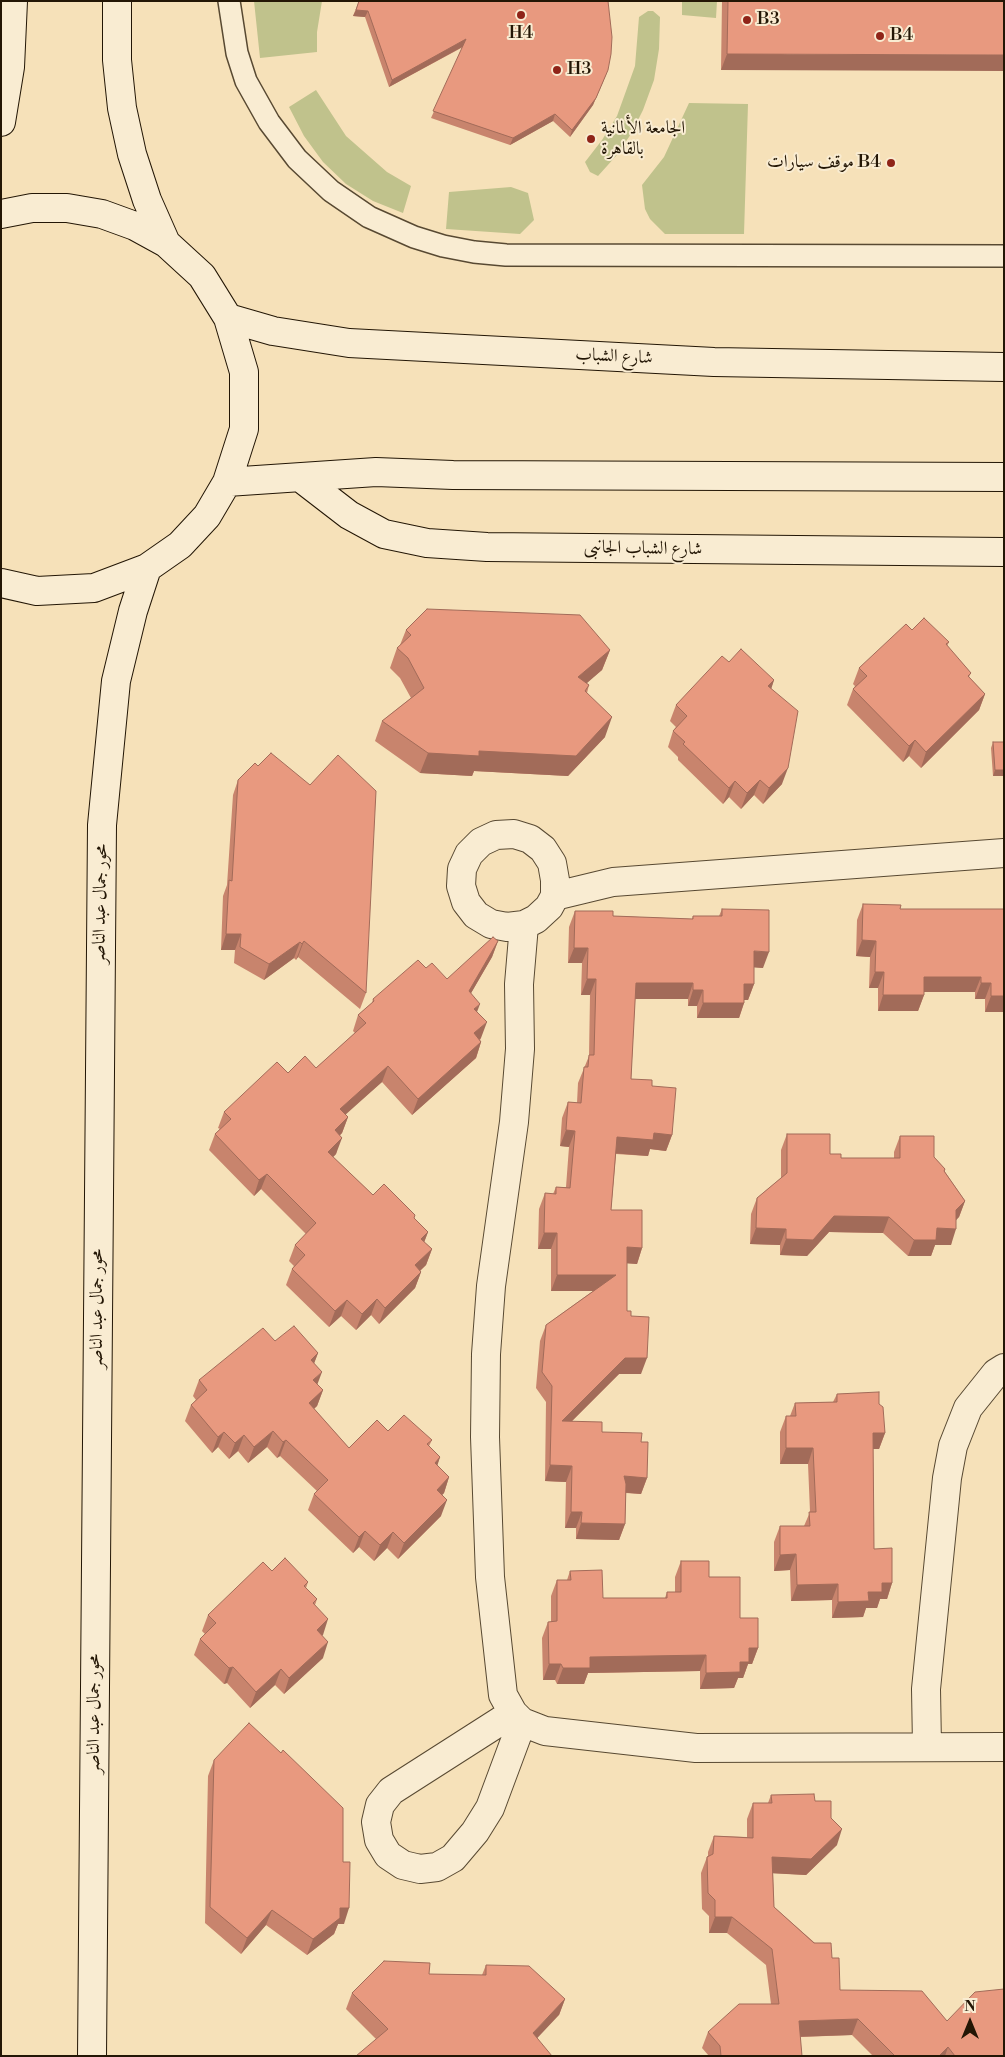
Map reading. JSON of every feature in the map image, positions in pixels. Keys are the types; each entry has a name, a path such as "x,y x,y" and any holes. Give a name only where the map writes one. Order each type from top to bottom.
{"main road":[{"path":"1,122 10,67 13,1"},
{"path":"117,1 118,60 122,108 132,154 147,200 166,243"},
{"path":"1,214 32,208 76,209 102,214 135,226 166,243 202,276 228,318 244,372 244,429 227,482 207,516 180,545 147,568 94,588 38,591 1,583"},
{"name":"شارع الشباب","path":"228,318 273,331 349,343 714,362 1004,367"},
{"path":"227,482 376,472 452,475 1004,477"},
{"name":"شارع الشباب الجانبى","path":"300,478 349,515 384,534 427,543 487,547 1004,552"},
{"name":"محور جمال عبد الناصر","path":"92,2056 102,825 116,681 133,611 147,568"},
{"path":"514,834 530,839 543,849 552,863 555,896 549,907 536,919 524,925 507,927 491,924 476,915 466,902 461,886 462,869 469,854 481,842 496,835 514,834"},
{"path":"555,896 598,885 632,880 1004,853"},
{"path":"524,925 519,984 520,1049 492,1286 486,1363 485,1437 490,1577 503,1695 518,1717 545,1732 696,1748 1004,1747"},
{"path":"927,1746 926,1689 947,1478 953,1446 968,1408 996,1372 1004,1368"},
{"path":"518,1717 490,1808 475,1832 452,1858 437,1867 420,1869 402,1865 388,1855 379,1840 376,1822 380,1805 391,1791 518,1717"}],"lane":[{"path":"229,1 237,54 246,81 269,122 297,159 331,191 369,217 414,237 450,248 506,255 1004,256"}],"green space":[{"path":"254,1 322,1 317,32 317,52 260,58"},
{"path":"682,1 717,1 716,18 682,15"},
{"path":"648,11 653,11 660,17 659,49 654,80 643,110 631,134 616,156 598,176 590,172 585,162 617,116 635,66 639,17"},
{"path":"316,90 346,136 387,172 411,186 403,213 373,201 346,184 323,162 304,136 289,107"},
{"path":"689,103 748,104 744,234 665,234 650,219 645,209 642,185 664,157"},
{"path":"511,187 528,193 534,220 520,234 446,229 449,192"}],"building":[{"path":"359,1 608,1 612,37 608,70 596,98 572,130 555,114 513,138 433,111 466,39 392,80 368,11 356,10"},
{"name":"B4","path":"728,1 1004,1 1004,55 727,54"},
{"path":"427,609 580,615 610,650 578,677 589,685 585,691 612,717 576,756 479,751 479,756 428,753 382,721 424,688 408,658 397,648 411,635 406,630"},
{"path":"924,618 949,642 946,644 971,673 968,676 985,694 926,752 915,740 909,746 853,689 867,676 859,668 906,624 912,630"},
{"path":"741,649 774,680 768,686 798,711 788,768 769,788 760,780 747,793 735,781 729,788 683,744 685,742 673,731 687,716 676,705 722,656 729,662"},
{"path":"993,742 1004,742 1004,770 995,770"},
{"path":"271,753 310,785 338,755 376,791 366,993 304,941 269,964 240,947 241,934 226,934 229,880 232,881 238,780 255,763 258,766"},
{"path":"863,904 901,905 900,909 1004,909 1004,996 991,996 991,983 981,983 981,977 924,977 924,995 883,995 884,972 875,972 876,941 862,940"},
{"path":"722,909 769,910 769,952 754,951 754,984 744,984 744,1003 703,1003 703,990 693,990 693,983 636,983 631,1079 652,1080 652,1086 676,1088 672,1135 654,1133 653,1140 617,1137 611,1210 642,1210 642,1248 627,1247 627,1311 631,1311 631,1316 649,1317 647,1358 625,1358 562,1421 602,1422 602,1432 642,1433 641,1442 648,1442 647,1478 624,1476 626,1484 625,1524 581,1523 582,1512 571,1512 572,1466 550,1465 552,1386 542,1372 546,1325 616,1275 557,1275 557,1233 544,1233 545,1193 556,1194 556,1187 570,1188 575,1131 566,1130 568,1102 581,1103 584,1067 588,1067 589,1055 594,1055 596,979 587,979 588,948 574,948 575,911 613,911 613,916 693,919 693,916 722,916"},
{"path":"493,937 498,941 469,991 480,1004 474,1009 487,1022 474,1033 481,1042 418,1099 388,1066 340,1109 348,1117 335,1130 342,1138 328,1152 373,1195 384,1184 415,1215 414,1218 428,1232 421,1239 432,1249 415,1265 421,1272 385,1308 377,1299 362,1314 347,1300 335,1311 292,1269 305,1255 295,1245 316,1223 267,1174 259,1180 215,1134 231,1119 224,1112 277,1062 288,1073 305,1056 316,1068 366,1023 358,1015 374,1001 373,999 418,960 426,968 432,963 447,979"},
{"path":"787,1134 830,1134 830,1154 841,1154 841,1158 900,1158 900,1136 934,1136 934,1157 945,1169 944,1171 965,1201 956,1210 956,1229 937,1228 936,1240 914,1240 889,1217 834,1216 813,1240 786,1239 786,1229 756,1228 757,1198 787,1173"},
{"path":"294,1326 318,1353 311,1360 322,1372 313,1380 323,1390 309,1403 349,1448 377,1420 388,1431 404,1415 432,1440 427,1444 440,1457 435,1463 449,1477 437,1490 447,1500 404,1543 393,1532 380,1545 365,1531 359,1537 314,1494 328,1480 286,1440 283,1442 273,1431 254,1447 244,1435 235,1443 224,1432 218,1437 191,1405 207,1390 199,1380 263,1328 275,1341"},
{"path":"879,1392 879,1404 883,1407 885,1433 873,1433 874,1549 892,1548 892,1583 882,1583 882,1592 868,1592 869,1601 838,1602 838,1584 797,1585 796,1554 780,1555 780,1526 810,1526 809,1512 816,1512 813,1448 786,1448 786,1416 796,1416 795,1403 837,1402 837,1394"},
{"path":"285,1558 308,1582 304,1586 317,1599 313,1603 328,1619 317,1630 328,1642 289,1678 281,1669 256,1692 233,1667 229,1668 200,1639 216,1623 208,1615 263,1562 272,1571"},
{"path":"681,1561 709,1561 709,1577 740,1577 740,1618 758,1618 758,1648 749,1648 749,1662 740,1662 740,1672 706,1673 706,1655 590,1657 590,1668 563,1668 561,1664 549,1664 548,1622 557,1621 557,1580 571,1580 570,1571 602,1570 603,1598 667,1598 667,1592 681,1592"},
{"path":"249,1723 281,1753 283,1750 343,1808 343,1862 350,1862 349,1908 340,1908 340,1918 313,1939 272,1910 247,1938 210,1907 214,1760"},
{"path":"814,1794 815,1801 831,1801 831,1818 842,1829 811,1859 772,1857 774,1907 814,1943 831,1943 832,1958 839,1958 840,1990 922,1991 947,2021 975,1992 1004,1989 1004,2056 955,2056 948,2047 939,2056 895,2056 858,2019 799,2021 802,2056 721,2056 720,2046 708,2032 739,2004 779,2004 772,1949 732,1917 715,1917 715,1900 708,1893 707,1857 713,1854 714,1836 753,1838 753,1803 772,1803 771,1795"},
{"path":"384,1961 430,1963 429,1974 486,1975 486,1965 529,1966 565,1999 533,2033 552,2056 356,2056 388,2029 352,1993"}],"place":[{"name":"H4","path":"521,15"},
{"name":"B3","path":"747,20"},
{"name":"B4","path":"880,36"},
{"name":"H3","path":"557,70"},
{"name":"الجامعة الألمانية بالقاهرة","path":"591,139"},
{"name":"موقف سيارات B4","path":"891,163"}]}
